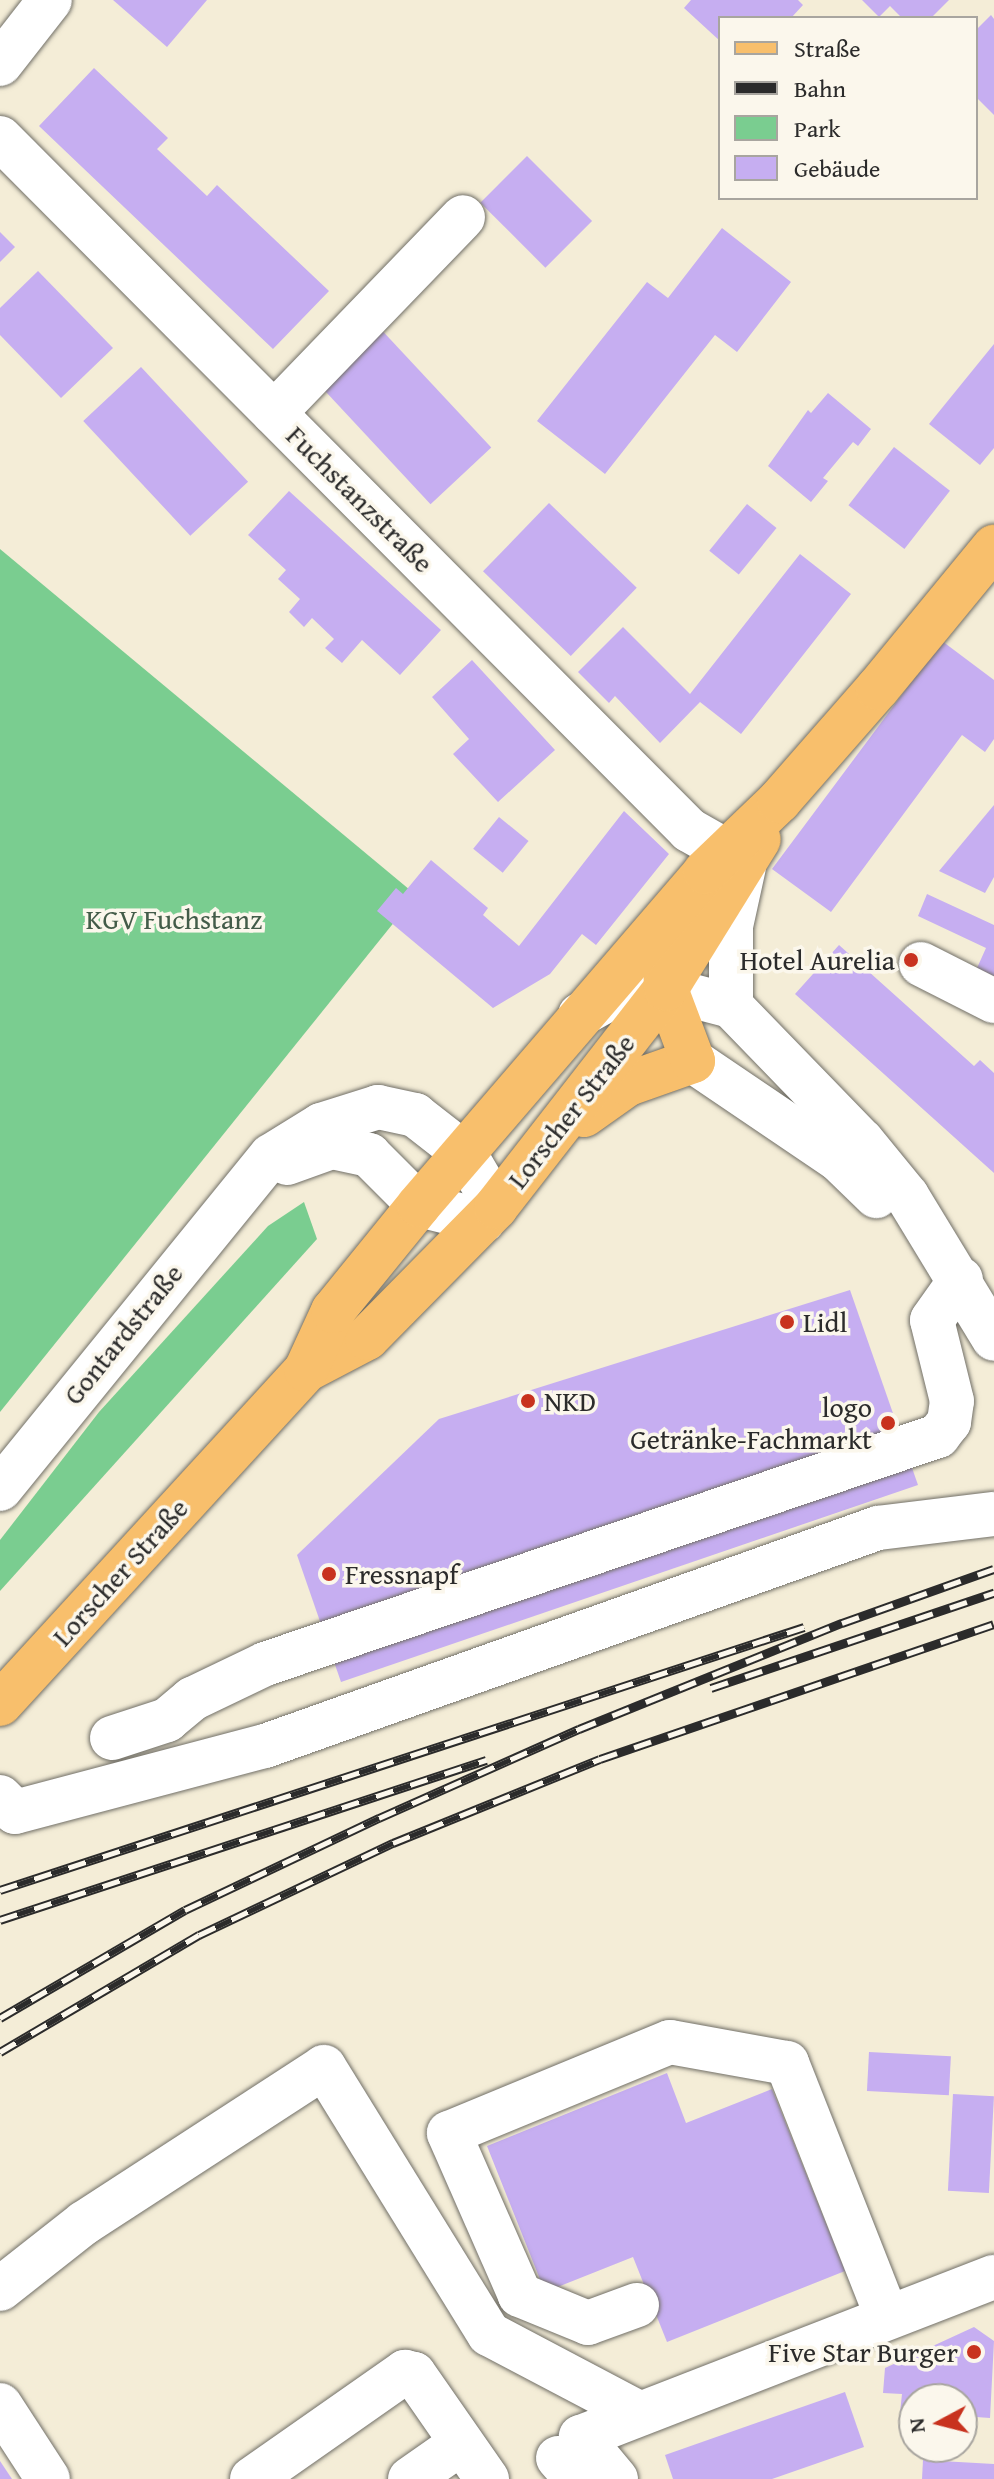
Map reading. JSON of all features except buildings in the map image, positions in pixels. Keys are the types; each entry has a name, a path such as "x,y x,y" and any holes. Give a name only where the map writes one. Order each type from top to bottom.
{"main road":[{"name":"Lorscher Straße","path":"306,1370 367,1338 489,1214 666,989 735,859 779,801 994,547"},
{"name":"Lorscher Straße","path":"0,1704 306,1370 333,1311 580,1015 686,895 735,859"},
{"path":"546,1142 628,1084 693,1061 666,989 668,939 686,895"}],"street":[{"path":"0,64 50,0"},
{"name":"Fuchstanzstraße","path":"0,138 689,830 735,859"},
{"path":"274,413 463,217"},
{"path":"731,1006 735,859"},
{"path":"921,964 994,1001"},
{"path":"580,1015 623,991 666,989 731,1006 862,1141 907,1196 961,1279 994,1339"},
{"path":"693,1061 839,1160 961,1279"},
{"name":"Gontardstraße","path":"0,1489 271,1156 321,1125 378,1107 415,1115 465,1154 489,1214"},
{"name":"Gontardstraße","path":"249,1182 298,1157 332,1147 369,1155 419,1205"},
{"path":"419,1205 489,1214"},
{"path":"112,1738 167,1720 192,1699 265,1664 938,1436 949,1422 952,1401 932,1320 961,1279"},
{"path":"0,1797 15,1812 265,1746 878,1528 994,1514"},
{"path":"637,2305 588,2323 520,2295 449,2133 670,2042 787,2063 887,2317"},
{"path":"0,2289 84,2223 324,2067 489,2334 637,2412"},
{"path":"616,2479 581,2437 637,2412 994,2277"},
{"path":"252,2479 405,2372 414,2374 487,2479"},
{"path":"0,2405 48,2479"},
{"path":"410,2479 460,2444"}],"green space":[{"name":"KGV Fuchstanz","path":"0,549 416,895 0,1412"},
{"path":"304,1202 317,1239 0,1591 0,1540 99,1412 268,1226"}],"railway":[{"path":"0,2018 185,1910 379,1818 579,1729 842,1623 994,1569"},
{"path":"711,1688 994,1593"},
{"path":"0,2052 199,1935 393,1843 600,1759 994,1624"},
{"path":"0,1890 804,1627"},
{"path":"0,1920 486,1760"}],"place":[{"name":"Hotel Aurelia","path":"911,960"},
{"name":"Lidl","path":"787,1322"},
{"name":"NKD","path":"528,1401"},
{"name":"logo Getränke-Fachmarkt","path":"888,1423"},
{"name":"Fressnapf","path":"329,1574"},
{"name":"Five Star Burger","path":"974,2352"}]}
